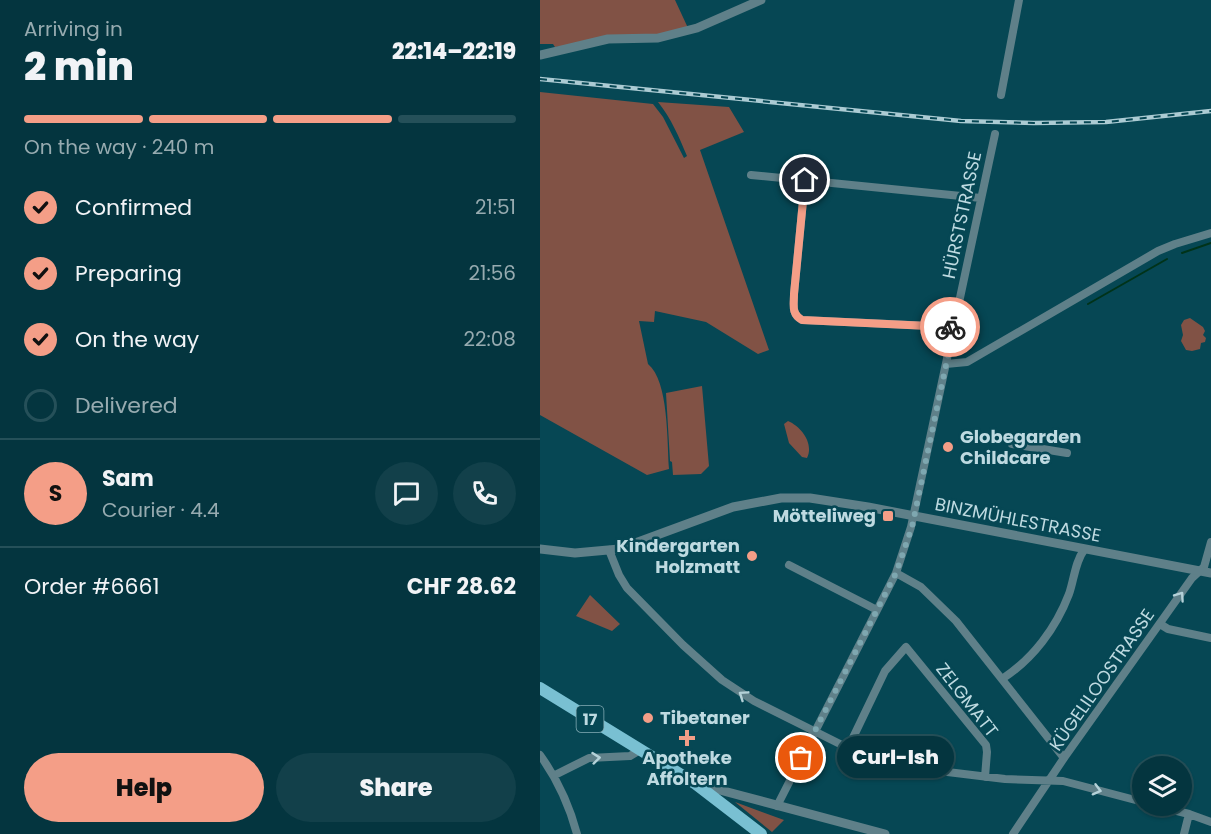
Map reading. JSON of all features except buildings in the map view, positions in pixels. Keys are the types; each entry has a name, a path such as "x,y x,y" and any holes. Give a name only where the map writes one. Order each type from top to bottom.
{"main road":[{"name":"17","path":"540,688 696,784 761,834"}],"street":[{"path":"540,55 608,39 658,38 697,28 761,0"},
{"path":"1001,95 1019,0"},
{"name":"HÜRSTSTRASSE","path":"777,806 896,573 909,535 995,134"},
{"path":"751,175 981,198"},
{"path":"805,180 794,294 796,317 802,320 954,327"},
{"path":"946,364 967,362 1158,251 1211,233"},
{"path":"1012,444 1068,453"},
{"name":"BINZMÜHLESTRASSE","path":"540,549 575,553 609,550 635,544 733,507 782,498 814,498 1211,573"},
{"name":"KÜGELILOOSTRASSE","path":"1013,834 1064,758 1198,572 1204,567 1211,542"},
{"path":"609,550 627,588 701,663 754,701 814,732 848,748 877,758 931,770 985,777 1063,781 1132,799"},
{"path":"1002,679 1024,662 1054,624 1068,596 1080,556 1084,550"},
{"path":"789,565 877,610"},
{"path":"896,573 921,587 956,621 1064,758"},
{"path":"1160,624 1211,638"},
{"name":"ZELGMATT","path":"848,748 885,671 906,647 986,746 985,777"},
{"path":"555,775 589,758 630,756 640,750"},
{"path":"540,755 555,775 564,794 577,834"},
{"path":"696,784 885,834"},
{"path":"1192,815 1211,822"},
{"path":"1184,834 1189,816"}],"shaded area":[{"path":"540,0 675,0 688,28 656,35 555,47 553,44 540,44"},
{"path":"540,92 653,104 663,117 684,158 687,156 678,135 658,102 729,107 744,132 700,150 769,350 758,354 706,322 655,311 654,322 639,321 648,364 655,372 663,398 669,469 647,475 540,415"},
{"path":"1190,318 1203,327 1205,331 1203,335 1206,338 1205,342 1201,343 1200,349 1192,351 1186,350 1181,341 1183,335 1181,325 1184,320"},
{"path":"702,386 709,466 701,474 673,475 666,393"},
{"path":"788,421 798,427 805,436 809,447 807,458 802,457 789,443 784,424"},
{"path":"590,595 620,624 612,631 576,616"},
{"path":"735,802 784,820 772,832"}],"waterway":[{"path":"1182,253 1211,243"},
{"path":"1088,304 1167,259"}],"railway":[{"path":"540,79 961,121 1106,122 1211,111"}],"way so far":[{"path":"801,758 896,573 904,551 912,527 954,327 950,327"}],"place":[{"name":"Globegarden Childcare","path":"948,447"},
{"name":"Mötteliweg","path":"888,516"},
{"name":"Kindergarten Holzmatt","path":"752,556"},
{"name":"Tibetaner","path":"648,718"},
{"name":"Apotheke Affoltern","path":"687,738"},
{"name":"Curl-Ish","path":"801,758"}],"route":[{"path":"805,180 794,294 796,317 802,320 950,327"}]}
